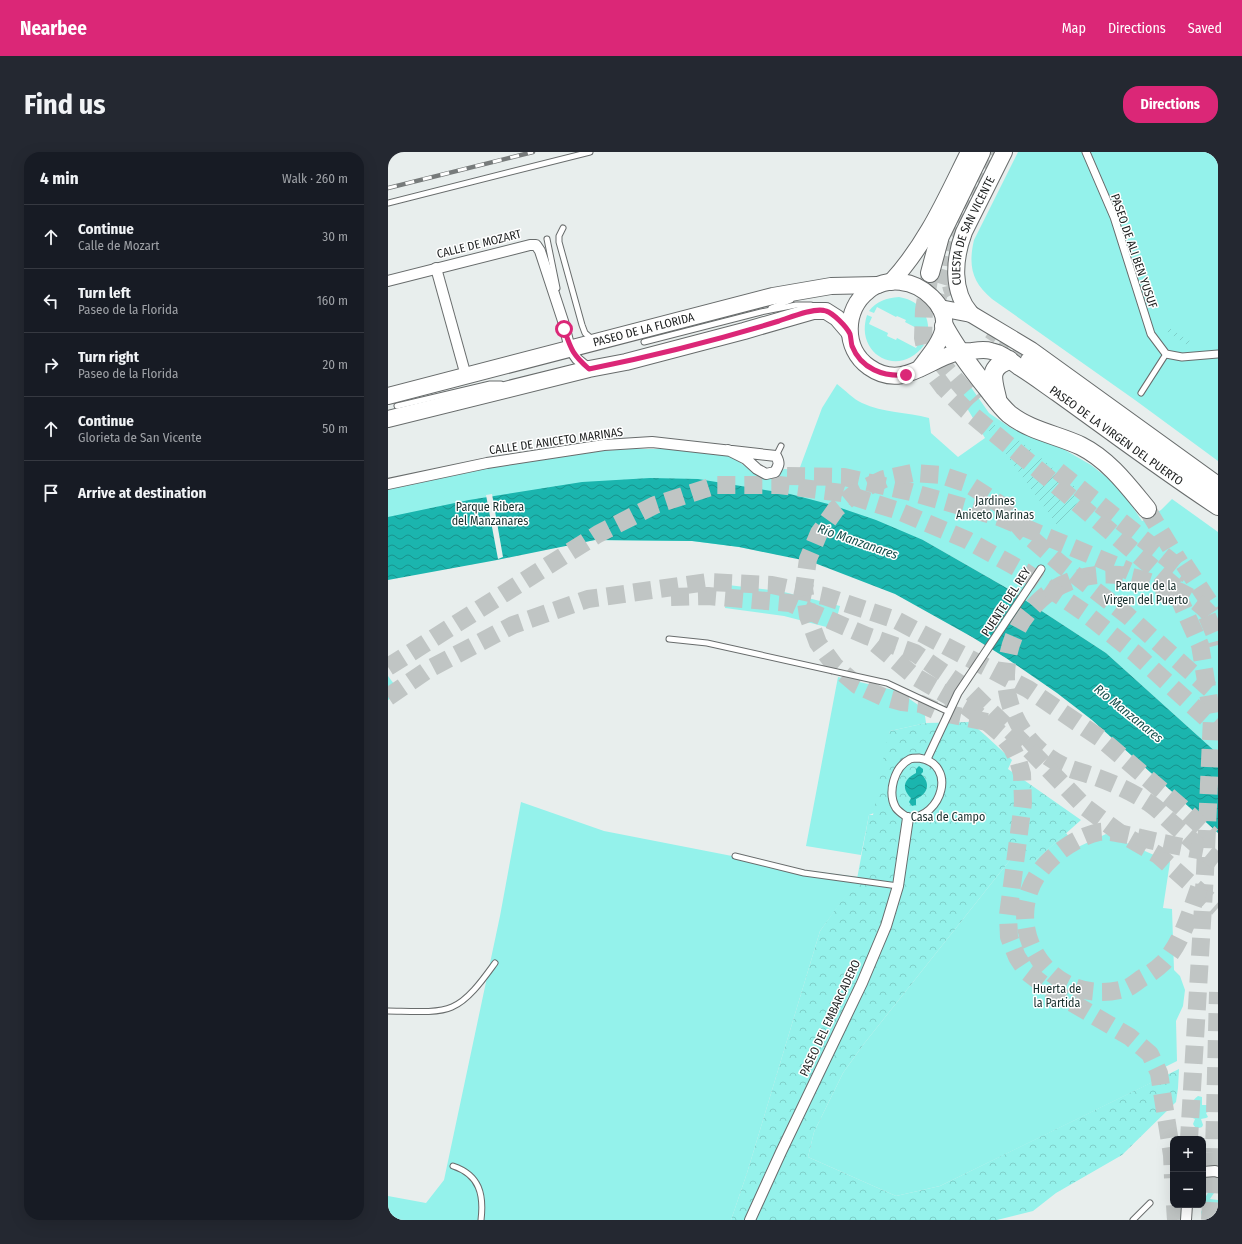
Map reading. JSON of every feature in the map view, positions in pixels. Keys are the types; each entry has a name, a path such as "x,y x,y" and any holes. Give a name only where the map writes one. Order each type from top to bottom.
{"highway":[{"path":"943,276 940,236 982,152"},
{"path":"943,276 949,240 992,152"},
{"path":"942,317 959,352 1009,414 1022,422 1082,447 1099,458 1129,487 1147,510"},
{"path":"998,401 993,378 994,371 1001,363 1020,358"}],"main road":[{"path":"885,284 905,267 929,231 969,152"},
{"name":"CUESTA DE SAN VICENTE","path":"942,317 943,276 956,271 959,245 964,232 1004,152"},
{"path":"943,276 971,314"},
{"path":"901,282 917,287 928,294 942,317 939,340 920,369 906,375 888,375 868,366 856,353 852,345 849,332 853,309 859,299 868,291 885,284 901,282"},
{"name":"PASEO DE LA FLORIDA","path":"391,407 466,376 773,296 831,286 885,284"},
{"path":"826,310 837,318 849,332"},
{"name":"PASEO DE LA FLORIDA","path":"391,407 544,380 626,362 744,332 813,311 826,310"},
{"name":"PASEO DE LA VIRGEN DEL PUERTO","path":"942,317 971,314 1020,358 1218,507"},
{"name":"PASEO DE LA VIRGEN DEL PUERTO","path":"920,369 959,352 984,349 1020,358 1218,485"}],"street":[{"name":"PASEO DE ALI BEN YUSUF","path":"1086,152 1114,217 1151,334 1166,354"},
{"name":"CALLE DE MOZART","path":"388,281 530,245 536,245 540,251 563,321 570,349 577,359 589,369"},
{"path":"436,268 466,376"},
{"path":"1166,354 1182,357 1218,354"},
{"name":"PASEO DE LA VIRGEN DEL PUERTO","path":"1020,358 1218,497"},
{"name":"CALLE DE ANICETO MARINAS","path":"388,484 487,463 604,445 652,442 728,450 776,456 779,461 779,466 775,472 766,474 757,469 746,459 728,450"},
{"name":"PUENTE DEL REY","path":"949,712 958,693 1041,569"},
{"path":"927,759 949,712"},
{"path":"910,759 927,759 934,764 942,778 938,800 922,816 908,818 895,806 892,790 894,778 910,759"},
{"name":"PASEO DEL EMBARCADERO","path":"750,1220 862,982 886,926 898,886 908,818"},
{"path":"1206,1172 1218,1172"},
{"path":"1186,1220 1187,1208"}],"lane":[{"path":"388,203 590,152"},
{"path":"563,228 559,242 582,325 585,333 595,342"},
{"path":"548,240 563,321"},
{"path":"761,312 818,289"},
{"path":"644,342 761,312 796,305 812,305 826,310"},
{"path":"1141,393 1166,354"},
{"path":"776,456 781,446"},
{"path":"669,639 706,643 887,683 949,712"},
{"path":"735,856 804,873 849,878 898,886"},
{"path":"388,1011 441,1010 453,1007 476,988 495,964"},
{"path":"453,1166 469,1174 478,1186 481,1192 483,1205 481,1220"},
{"path":"1133,1220 1150,1203"}],"green space":[{"path":"1018,152 1218,152 1218,461 1135,400 992,299 985,293 976,280 973,273 971,258 974,240"},
{"path":"899,297 914,302 924,312 928,325 927,340 921,338 924,332 905,322 906,320 897,316 896,317 877,307 874,313 869,311 882,301"},
{"path":"867,315 872,317 869,324 888,333 887,336 896,340 897,338 916,348 919,342 924,345 914,355 903,360 892,361 882,358 873,351 867,341 865,329"},
{"path":"1168,327 1190,341 1187,345 1166,331"},
{"path":"968,383 989,413 1011,428 1058,446 1091,465 1114,483 1126,497 1142,521 1161,510 1172,499 1218,532 1218,754 1106,653 1005,587 923,540 767,552 692,541 595,540 388,579 388,488 480,468 588,452 630,449 668,449 732,456 751,471 780,472 784,469 799,470 822,408 837,384 855,399 878,409 929,418 931,433 958,457 985,438 956,390"},
{"path":"980,412 986,418 1035,453 1030,459 1034,463 1040,457 1075,487 1078,501 1060,529 977,414"},
{"path":"728,585 780,591 840,606 834,629 784,616 725,608"},
{"path":"388,676 400,692 388,700"},
{"path":"838,677 898,691 924,709 926,723 890,731 874,813 869,815 861,855 806,846"},
{"name":"Casa de Campo","path":"970,722 1012,760 1008,769 1081,820 1036,860 1010,860 863,1045 843,1073 814,1132 808,1157 896,1196 940,1186 1179,1069 1176,1102 1122,1155 1056,1193 1033,1211 997,1220 731,1220 747,1173 820,931 857,879 869,815 873,815 886,744 890,731 926,723"},
{"path":"521,802 604,831 804,870 858,877 856,882 820,931 747,1173 731,1220 388,1220 388,1196 426,1203 444,1180 500,916"},
{"name":"Huerta de la Partida","path":"1066,833 1078,847 1106,834 1170,862 1163,908 1172,909 1174,970 1180,976 1185,990 1183,1006 1176,1021 1177,1061 1153,1073 1157,1080 940,1186 896,1196 808,1157 814,1132 843,1073 863,1045 1010,860 1036,860"},
{"path":"1198,1096 1202,1097 1202,1105 1211,1105 1213,1108 1206,1113 1208,1117 1201,1119 1203,1125 1202,1127 1197,1128 1193,1124 1195,1119 1190,1117 1190,1108 1192,1102"},
{"path":"1210,1189 1212,1189 1214,1193 1210,1199 1218,1200 1218,1205 1212,1207 1216,1211 1215,1213 1208,1211 1206,1216 1202,1216 1201,1212 1203,1208 1206,1208 1206,1196"}],"water":[{"name":"Río Manzanares","path":"650,478 698,479 790,494 832,505 876,520 923,540 1005,587 1106,653 1218,754 1218,833 1092,720 1057,693 1006,658 972,637 895,594 812,562 739,547 692,541 595,540 388,580 388,517 469,500 582,482"},
{"path":"919,766 923,769 921,774 926,781 927,788 920,797 916,799 916,805 912,806 909,802 911,798 906,791 905,784 912,775 916,773 916,769"}],"pier":[{"path":"492,494 503,557 498,559 486,495"}],"tunnel":[{"path":"960,307 949,292 946,277 947,260 952,241 960,221 995,152"},
{"path":"934,310 946,270"},
{"path":"930,273 924,310 923,338 932,372 944,388 966,410 1173,585 1200,645 1212,717 1205,873 1189,1136"},
{"path":"988,333 1026,359"},
{"path":"939,357 942,364 975,402"},
{"path":"1058,471 1188,575"},
{"path":"987,722 939,712 921,704 902,702 883,697 857,685 835,666 818,643 808,616 804,588 808,559 819,533 836,509 858,491 884,479 912,473 941,475 968,484 1001,505 1024,532 1062,565 1127,615 1210,689"},
{"path":"787,476 844,477 911,492 999,517 1129,571"},
{"path":"388,667 598,534 655,505 717,485 779,485 842,493 896,510 967,540 1025,572 1085,613 1136,654 1216,727"},
{"path":"1147,509 1180,563"},
{"path":"1184,564 1215,611"},
{"path":"1175,591 1133,577 1109,574 1088,576 1057,587 1032,608 1015,634 1011,643 1007,664 1007,689 1010,703 1022,729 1040,750 1051,759 1064,766 1114,784 1145,800 1218,862"},
{"path":"388,697 429,669 513,625 588,599 708,582 772,585 824,596 896,620 1028,689 1100,738 1180,806 1212,836"},
{"path":"1173,589 1198,603 1209,613 1218,625"},
{"path":"671,597 708,596 790,603 867,636 915,653 969,690 1085,807 1120,833 1158,855 1218,908"},
{"path":"1207,616 1218,645"},
{"path":"876,644 914,676 966,706 987,722 1001,734 1012,748 1018,760 1022,774 1023,803 1008,915 1009,937 1017,957 1027,972 1049,989 1130,1037 1150,1054 1159,1073 1172,1155 1173,1172"},
{"path":"1199,888 1185,927 1176,946 1157,969 1127,988 1098,992 1072,986 1051,973 1036,954 1027,931 1026,906 1034,881 1052,858 1062,849 1080,839 1099,832 1109,832 1203,851"},
{"path":"1210,1220 1214,1153 1218,992"},
{"path":"1175,1208 1176,1220"}],"railway":[{"path":"388,188 533,152"}],"route":[{"path":"564,329 570,349 577,359 589,369 626,362 744,332 813,311 826,310 837,318 849,332 852,345 856,353 868,366 888,375 906,375"}],"park label":[{"name":"Jardines Aniceto Marinas","path":"995,508"},
{"name":"Parque Ribera del Manzanares","path":"490,514"},
{"name":"Parque de la Virgen del Puerto","path":"1146,593"}]}
